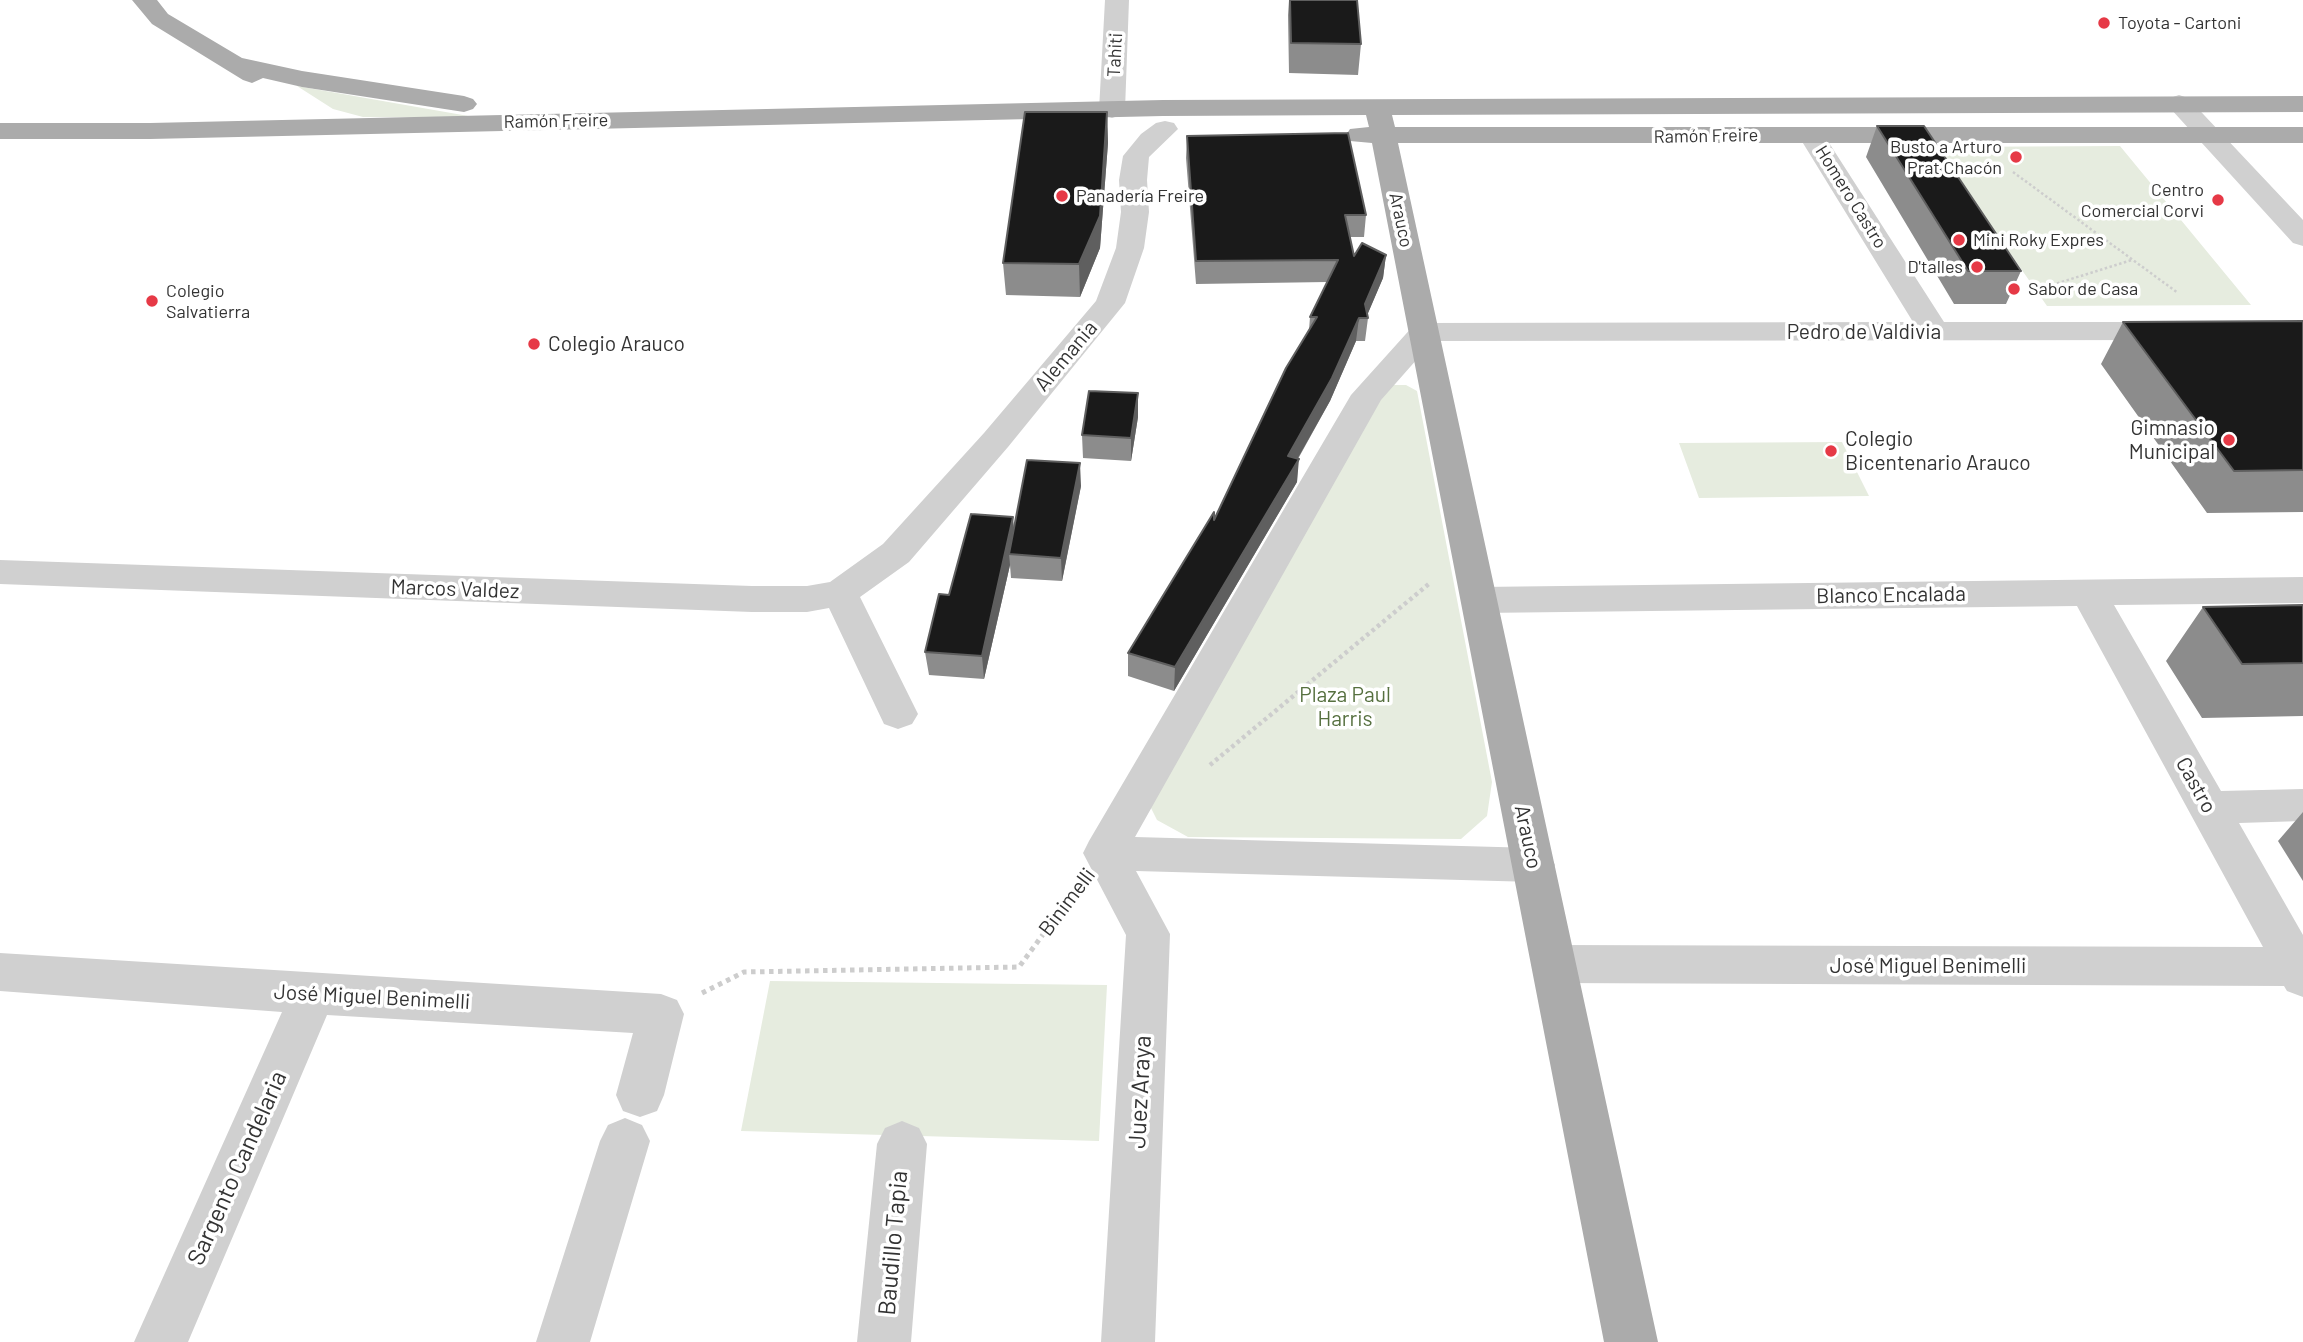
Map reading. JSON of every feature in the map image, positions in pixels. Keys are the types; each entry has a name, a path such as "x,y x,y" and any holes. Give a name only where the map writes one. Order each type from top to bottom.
{"main road":[{"path":"144,0 160,19 287,97 361,126"},
{"path":"230,63 326,83 477,106 630,119"},
{"path":"243,128 278,107 287,97"},
{"name":"Ramón Freire","path":"1338,134 1380,122 2179,103 2303,104"},
{"path":"1165,129 1184,118 1222,108"},
{"name":"Ramón Freire","path":"0,131 1222,108 1380,122 1811,135 2303,135"},
{"name":"Ramón Freire","path":"1112,110 1132,120 1165,129 1273,133"},
{"name":"Arauco","path":"1380,122 1631,1342"}],"street":[{"name":"Tahiti","path":"1112,110 1117,0"},
{"path":"2179,103 2303,237"},
{"name":"Alemania","path":"896,553 996,440 1110,303 1130,248 1135,212 1133,180 1136,156 1150,140 1165,129"},
{"name":"Homero Castro","path":"1811,135 1935,332"},
{"path":"1104,853 1367,395 1424,331"},
{"name":"Pedro de Valdivia","path":"1424,331 2203,331"},
{"name":"Marcos Valdez","path":"0,572 752,600 807,599 840,593 896,553"},
{"name":"Blanco Encalada","path":"1480,600 2303,590"},
{"path":"840,593 898,714"},
{"name":"Castro","path":"2089,593 2301,970"},
{"path":"2208,808 2303,805"},
{"name":"Binimelli","path":"1104,853 1534,864"},
{"name":"Juez Araya","path":"1104,853 1148,934 1128,1342"},
{"name":"José Miguel Benimelli","path":"1554,964 2301,970"},
{"name":"José Miguel Benimelli","path":"0,972 313,994 661,1014"},
{"name":"Sargento Candelaria","path":"161,1342 313,994"},
{"path":"563,1342 633,1118 661,1014"},
{"name":"Baudillo Tapia","path":"884,1342 902,1144"}],"path":[{"path":"1961,135 2186,300"},
{"path":"2052,332 2035,308 2032,295 2056,284 2132,260"},
{"path":"1200,773 1469,550"},
{"name":"Binimelli","path":"661,1014 744,972 1019,967 1104,853"}],"green space":[{"path":"297,86 474,117 363,117 333,109"},
{"path":"2120,146 2251,305 2047,306 1936,147"},
{"name":"Plaza Paul Harris","path":"1389,385 1406,385 1417,391 1492,782 1487,816 1461,839 1188,837 1157,820 1145,796"},
{"path":"1842,442 1869,496 1699,498 1679,443"},
{"path":"770,981 1107,985 1099,1141 741,1131"}],"building":[{"path":"1290,0 1357,0 1361,44 1291,43"},
{"name":"Panadería Freire","path":"1025,112 1107,112 1100,216 1079,264 1003,263"},
{"path":"1877,126 1924,126 2021,271 1968,271"},
{"path":"1348,133 1366,215 1345,215 1354,256 1362,243 1386,255 1365,304 1368,318 1359,318 1332,378 1288,456 1299,459 1175,667 1128,653 1214,512 1214,520 1286,368 1317,317 1310,317 1338,260 1196,261 1187,136"},
{"path":"2303,321 2303,470 2234,471 2123,322"},
{"path":"1089,391 1138,393 1131,438 1082,435"},
{"path":"1027,460 1080,463 1061,558 1009,554"},
{"path":"971,514 1013,517 982,656 925,652 939,594 949,595"},
{"path":"2303,605 2303,663 2242,664 2203,607"}],"place":[{"name":"Toyota - Cartoni","path":"2104,23"},
{"name":"Busto a Arturo Prat Chacón","path":"2016,157"},
{"name":"Panadería Freire","path":"1062,196"},
{"name":"Centro Comercial Corvi","path":"2218,200"},
{"name":"Mini Roky Expres","path":"1959,240"},
{"name":"D'talles","path":"1977,267"},
{"name":"Sabor de Casa","path":"2014,289"},
{"name":"Colegio Salvatierra","path":"152,301"},
{"name":"Colegio Arauco","path":"534,344"},
{"name":"Gimnasio Municipal","path":"2229,440"},
{"name":"Colegio Bicentenario Arauco","path":"1831,451"}]}
